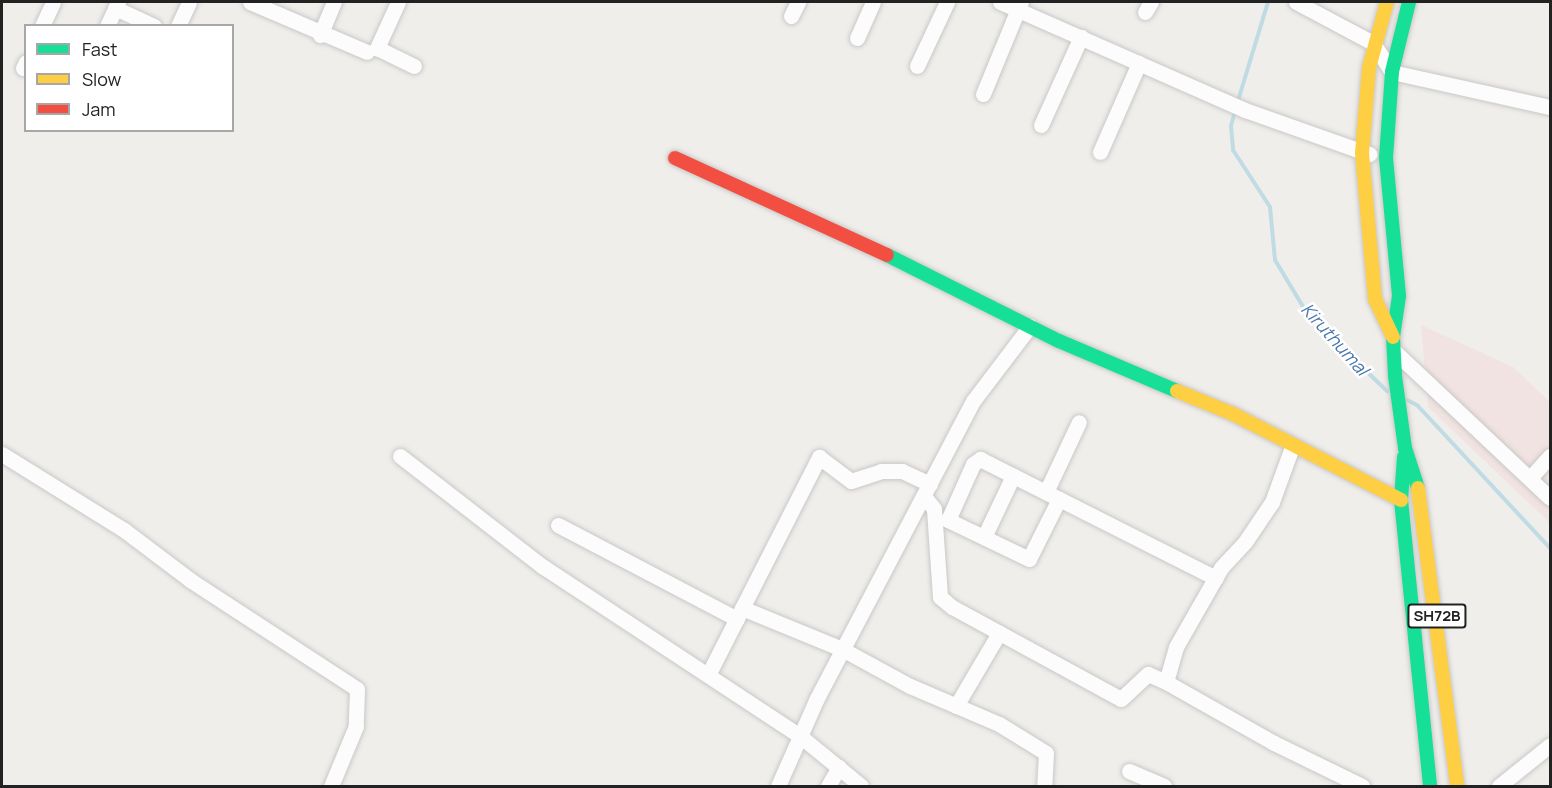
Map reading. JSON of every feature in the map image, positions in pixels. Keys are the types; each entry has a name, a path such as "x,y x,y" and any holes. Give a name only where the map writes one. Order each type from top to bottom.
{"main road":[{"name":"SH72B","path":"1387,2 1373,43 1362,153 1375,299 1394,344"},
{"name":"SH72B","path":"1409,2 1392,72 1386,158 1399,296 1394,344 1395,376 1404,448 1401,500 1430,786"},
{"path":"675,159 909,265 1030,326 1233,414 1292,447 1401,500"},
{"name":"SH72B","path":"1404,448 1423,501 1457,786"}],"street":[{"path":"43,24 53,2"},
{"path":"179,24 189,2"},
{"path":"320,35 334,2"},
{"path":"398,2 377,48 414,66"},
{"path":"791,16 798,2"},
{"path":"857,39 873,2"},
{"path":"917,66 947,2"},
{"path":"1000,2 1019,5 1081,38 1245,110 1362,153 1386,158"},
{"path":"1296,2 1373,43 1392,72 1551,108"},
{"path":"257,3 320,35 367,52"},
{"path":"108,24 116,5 149,24"},
{"path":"983,94 1019,5"},
{"path":"1041,125 1081,38"},
{"path":"1100,152 1139,63"},
{"path":"778,786 842,650 973,401 1030,326"},
{"path":"1394,344 1551,498"},
{"path":"1079,422 1052,496 1029,559 948,520 973,464 980,459 1052,496 1216,578"},
{"path":"1166,682 1176,646 1216,578 1272,502 1292,447"},
{"path":"2,454 124,530 189,580 357,689 356,726 331,786"},
{"path":"400,456 542,566 800,736 861,786"},
{"path":"1530,478 1551,456"},
{"path":"708,675 819,457 851,481 881,471 902,471 927,490 934,509 940,597 999,633 1121,699 1149,674 1274,743 1362,786"},
{"path":"984,537 1013,476"},
{"path":"558,525 739,614 842,650 956,706 999,724 1046,753 1044,786"},
{"path":"956,706 999,633"},
{"path":"1499,786 1551,745"},
{"path":"828,786 839,767"},
{"path":"1129,771 1164,786"}],"shaded area":[{"path":"1421,325 1513,367 1550,402 1550,523 1428,407"}],"waterway":[{"name":"Kiruthumal","path":"1237,104 1268,2"},
{"name":"Kiruthumal","path":"1235,111 1231,126 1233,150 1270,207 1275,260 1308,315 1387,391"},
{"name":"Kiruthumal","path":"1407,400 1417,405 1550,548"}],"traffic: fast":[{"path":"1409,2 1392,72 1386,158 1399,296 1393,337 1395,376 1405,448 1418,488"},
{"path":"887,255 1059,341 1177,391"},
{"path":"1404,457 1401,500 1430,786"}],"traffic: slow":[{"path":"1387,2 1369,68 1362,153 1375,299 1393,337"},
{"path":"1177,391 1233,414 1401,500"},
{"path":"1418,488 1457,786"}],"traffic: jam":[{"path":"675,158 887,255"}]}
